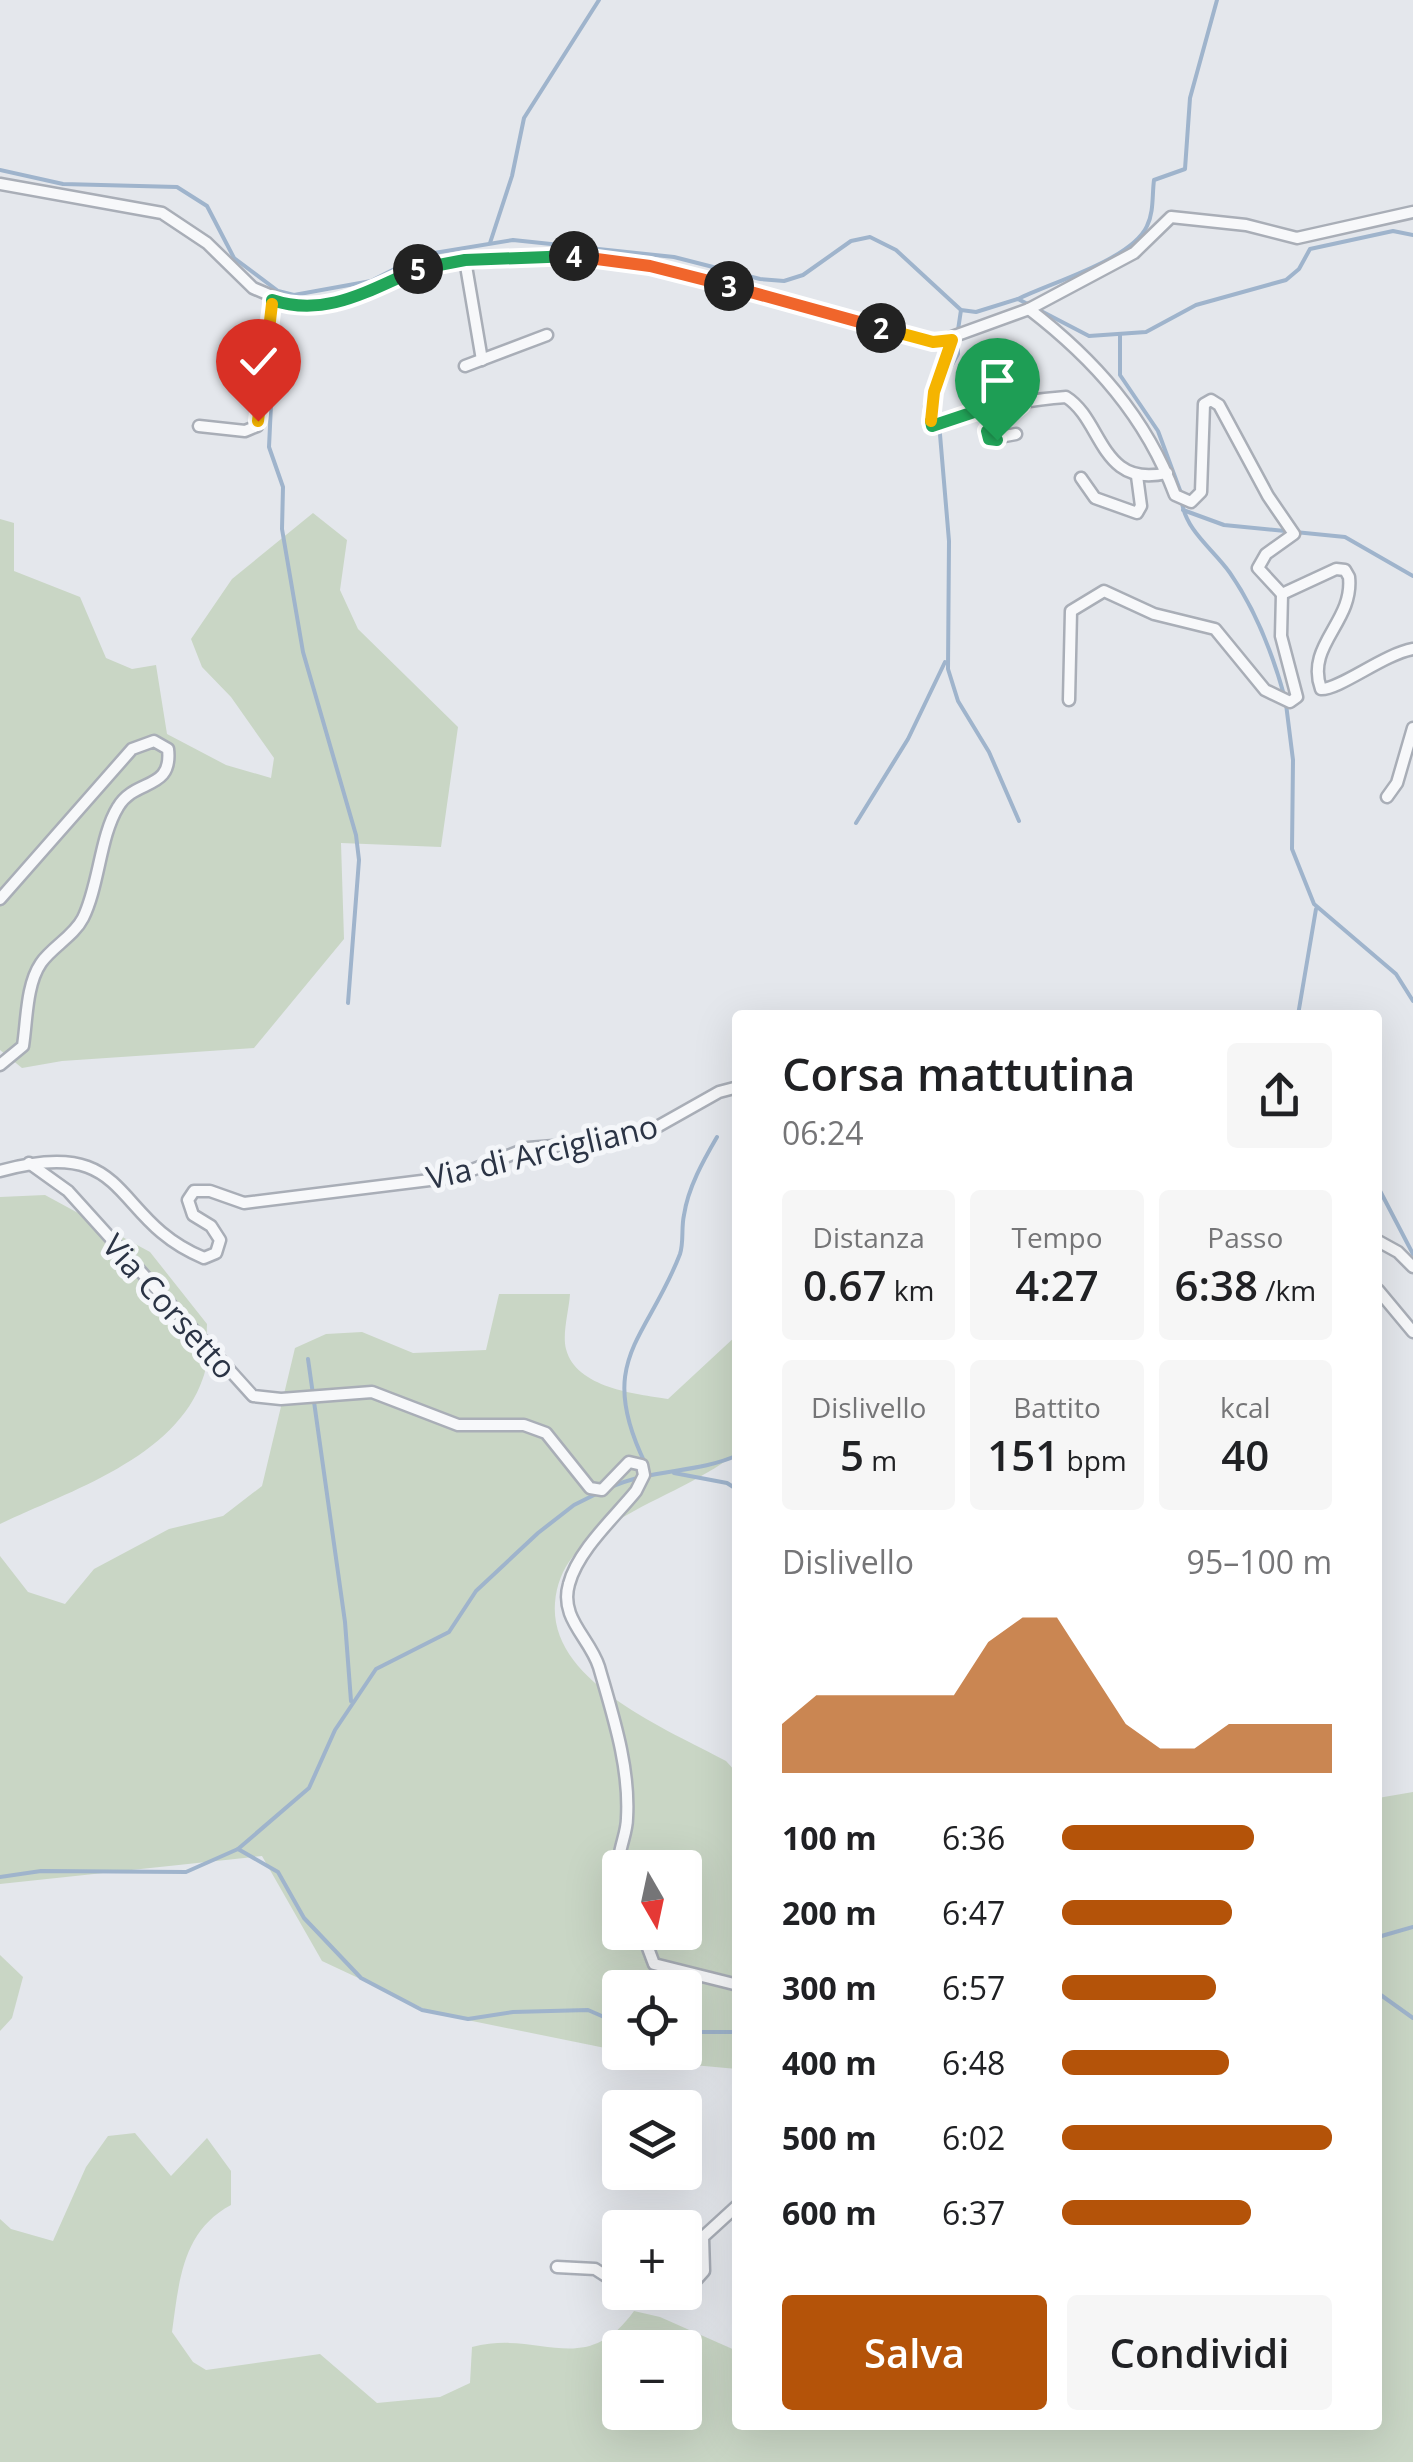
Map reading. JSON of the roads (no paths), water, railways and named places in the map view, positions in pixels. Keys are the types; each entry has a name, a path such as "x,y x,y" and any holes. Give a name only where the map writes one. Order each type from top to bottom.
{"street":[{"path":"0,184 162,213 207,243 253,288 272,300 324,307 427,266 465,260 547,256 614,260 688,274 928,341 952,340 1029,309 1134,253 1165,220 1178,215 1297,238 1413,212"},
{"path":"465,260 482,360"},
{"path":"199,426 245,431 257,426 272,300"},
{"path":"1029,309 1103,372 1167,474 1175,495 1191,502 1201,492 1204,404 1211,400 1220,405 1268,496 1294,534 1266,554 1258,568 1282,594 1281,636 1297,697 1290,702 1265,690 1215,629 1154,614 1104,591 1072,612 1066,690 1069,700"},
{"path":"465,366 547,335"},
{"path":"952,340 930,407 932,426 998,404 1070,398 1098,442 1137,476 1141,506 1137,512 1095,498 1081,478"},
{"path":"1016,434 997,440 989,439 987,431 1021,405"},
{"path":"1137,476 1167,474"},
{"path":"1282,594 1336,569 1345,570 1349,577 1341,620 1317,656 1315,672 1321,689 1332,690 1369,665 1413,649"},
{"path":"1387,797 1397,783 1413,728"},
{"path":"0,899 132,750 154,741 168,748 170,764 161,778 134,791 117,808 82,921 41,963 32,982 23,1046 0,1065"},
{"name":"Via di Arcigliano","path":"0,1171 30,1163 101,1169 127,1193 150,1226 180,1248 204,1258 216,1253 220,1240 211,1226 193,1215 188,1200 194,1191 210,1191 244,1203 454,1177 528,1148 592,1144 648,1132 732,1090"},
{"name":"Via Corsetto","path":"30,1163 68,1191 254,1396 280,1399 372,1392 458,1426 524,1425 546,1433 590,1488 602,1490 629,1462 643,1472 569,1581 566,1601 568,1612 598,1662 618,1738 628,1822 620,1850"},
{"path":"1382,1243 1413,1267"},
{"path":"1382,1295 1413,1332"},
{"path":"649,1950 654,1964 732,1983"},
{"path":"702,2273 703,2237 732,2210"},
{"path":"557,2267 602,2274"}],"waterway":[{"path":"490,243 512,176 524,118 599,0"},
{"path":"1018,299 1125,249 1147,226 1154,180 1185,169 1190,98 1217,0"},
{"path":"0,170 63,184 177,187 207,206 234,258 278,291 294,295 371,281 422,255 513,240 674,257 760,279 784,281 803,275 851,241 870,237 896,250 961,310 976,312 1018,299 1089,336 1146,332 1196,305 1286,280 1299,269 1310,249 1393,231 1413,235"},
{"path":"958,330 961,310"},
{"path":"275,321 269,447 283,487 282,529 303,652 356,835 359,860 348,1003"},
{"path":"1120,334 1120,375 1158,431 1181,493"},
{"path":"943,381 958,354 958,339"},
{"path":"937,399 949,541 948,669 958,701 989,752 1019,821"},
{"path":"1182,503 1195,532 1230,573 1247,601 1284,695"},
{"path":"1183,510 1224,525 1345,537 1413,576"},
{"path":"856,823 908,739 945,662"},
{"path":"1286,704 1293,760 1292,849 1314,904 1396,974 1413,1001"},
{"path":"1299,1010 1316,909"},
{"path":"645,1463 631,1428 625,1374 631,1352 680,1254 689,1195 717,1137"},
{"path":"1382,1195 1413,1254"},
{"path":"308,1359 345,1622 351,1701"},
{"path":"609,1488 732,1457"},
{"path":"674,1473 732,1486"},
{"path":"0,1877 41,1871 186,1872 238,1849 309,1788 335,1730 376,1669 449,1632 476,1591 538,1533 574,1505 600,1492"},
{"path":"238,1849 278,1872 304,1918 361,1978 422,2010 468,2019 513,2012 588,2010 602,2016"},
{"path":"1382,1936 1413,1927"},
{"path":"1382,1996 1413,2018"},
{"path":"702,2032 732,2032"}]}
